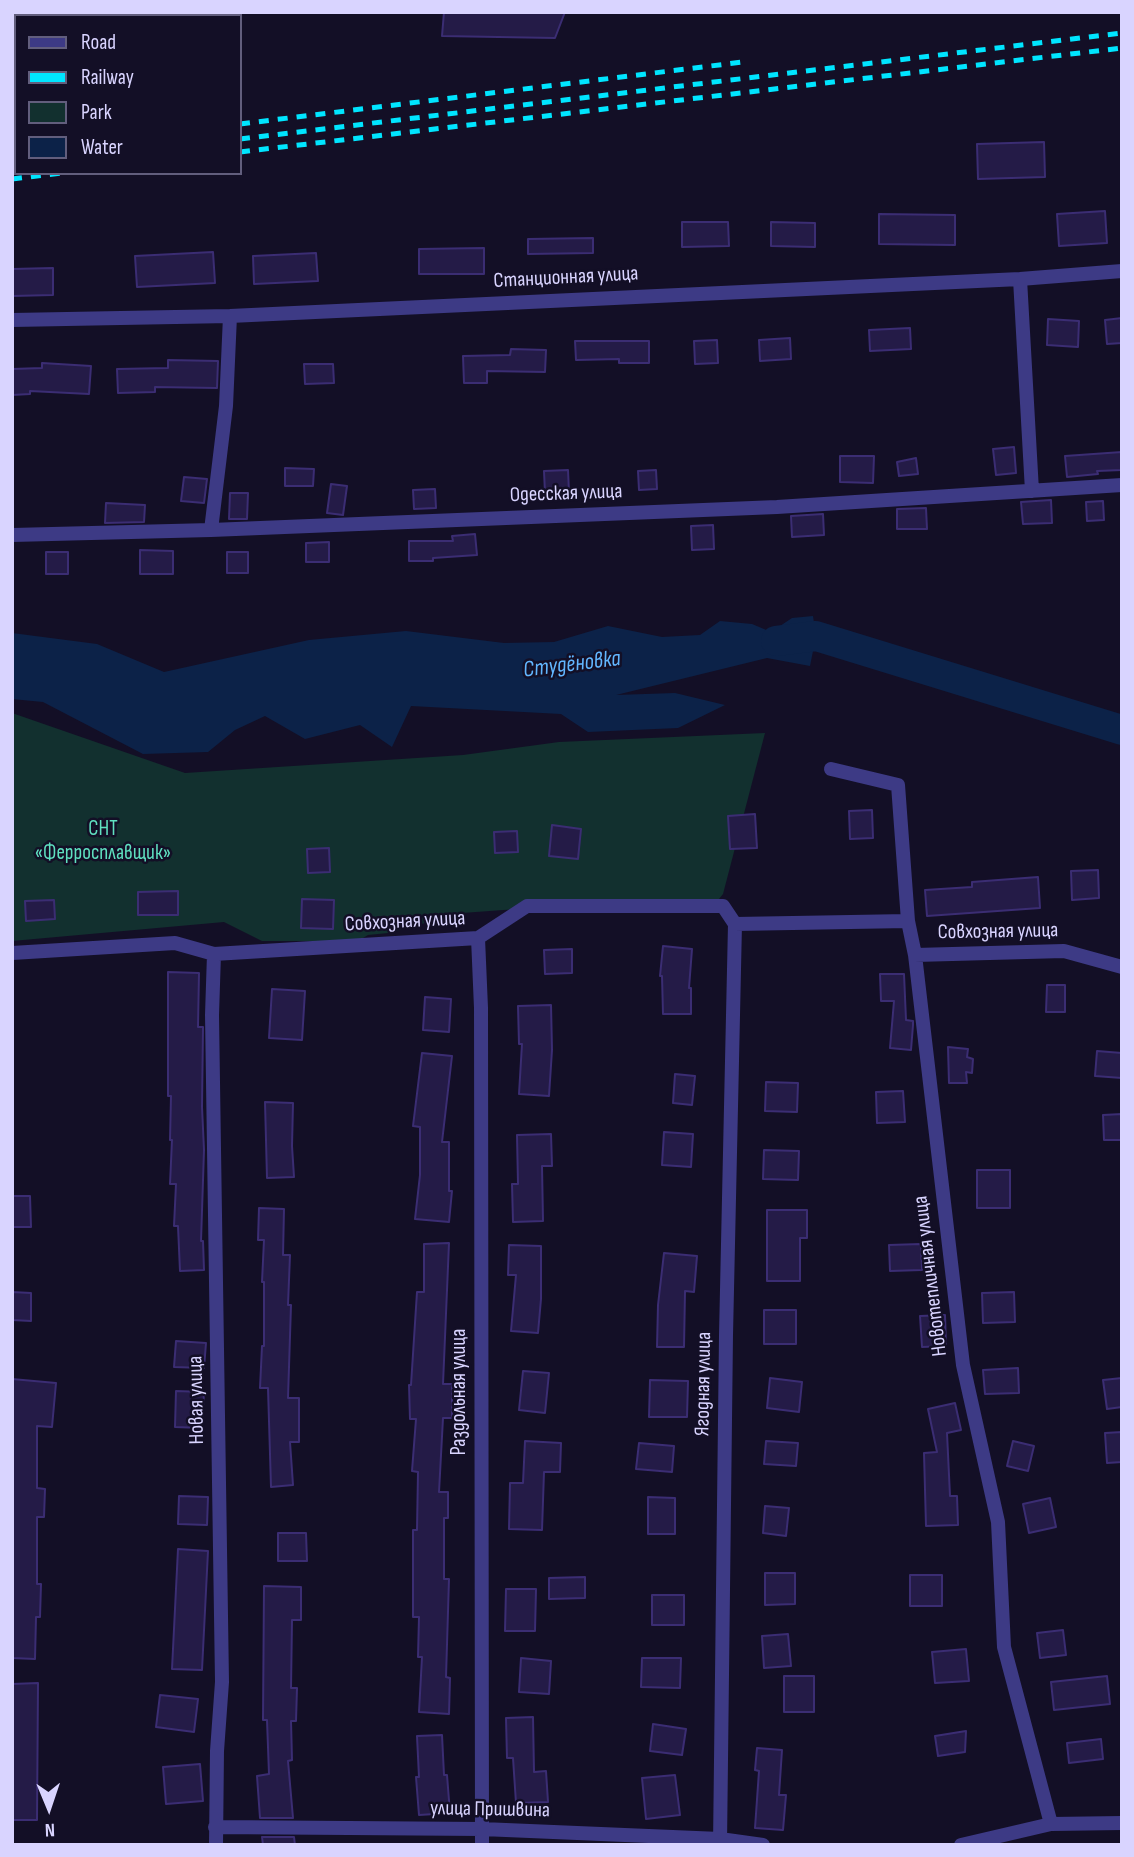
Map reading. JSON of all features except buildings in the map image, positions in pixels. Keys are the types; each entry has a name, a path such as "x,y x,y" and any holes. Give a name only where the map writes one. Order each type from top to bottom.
{"street":[{"name":"Станционная улица","path":"12,320 230,316 1020,279 1122,271"},
{"path":"1020,279 1032,491"},
{"path":"211,530 226,406 230,316"},
{"name":"Одесская улица","path":"12,534 211,530 777,507 1122,485"},
{"name":"Новотепличная улица","path":"831,769 898,785 908,921 915,955 963,1365 998,1522 1004,1647 1051,1824"},
{"name":"Совхозная улица","path":"12,953 175,943 214,954 478,938 527,906 723,906 735,924 908,921"},
{"name":"Ягодная улица","path":"720,1842 726,1335 735,924"},
{"name":"Раздольная улица","path":"478,938 481,1036 482,1845"},
{"name":"Совхозная улица","path":"915,955 1064,951 1122,967"},
{"name":"Новая улица","path":"214,954 212,1015 222,1682 216,1845"},
{"path":"961,1845 1051,1824 1122,1823"},
{"name":"улица Пришвина","path":"215,1827 482,1829 763,1845"}],"green space":[{"name":"СНТ «Ферросплавщик»","path":"12,713 185,773 463,755 559,742 765,733 723,894 719,899 614,902 462,913 388,933 368,935 358,941 262,941 224,922 12,941"}],"water":[{"path":"813,616 816,636 810,666 767,658 616,695 675,693 725,705 678,728 588,732 561,714 411,706 392,747 360,725 305,739 265,716 235,730 208,752 143,754 43,702 12,699 12,633 97,644 164,672 309,640 406,631 504,643 554,642 608,626 662,637 700,635 720,621 752,624 771,632 792,618"}],"waterway":[{"name":"Студёновка","path":"776,641 816,636 1122,730"}],"railway":[{"path":"242,139 1122,33"},
{"path":"242,152 1122,48"},
{"path":"242,124 743,62"},
{"path":"12,179 45,175"}]}
